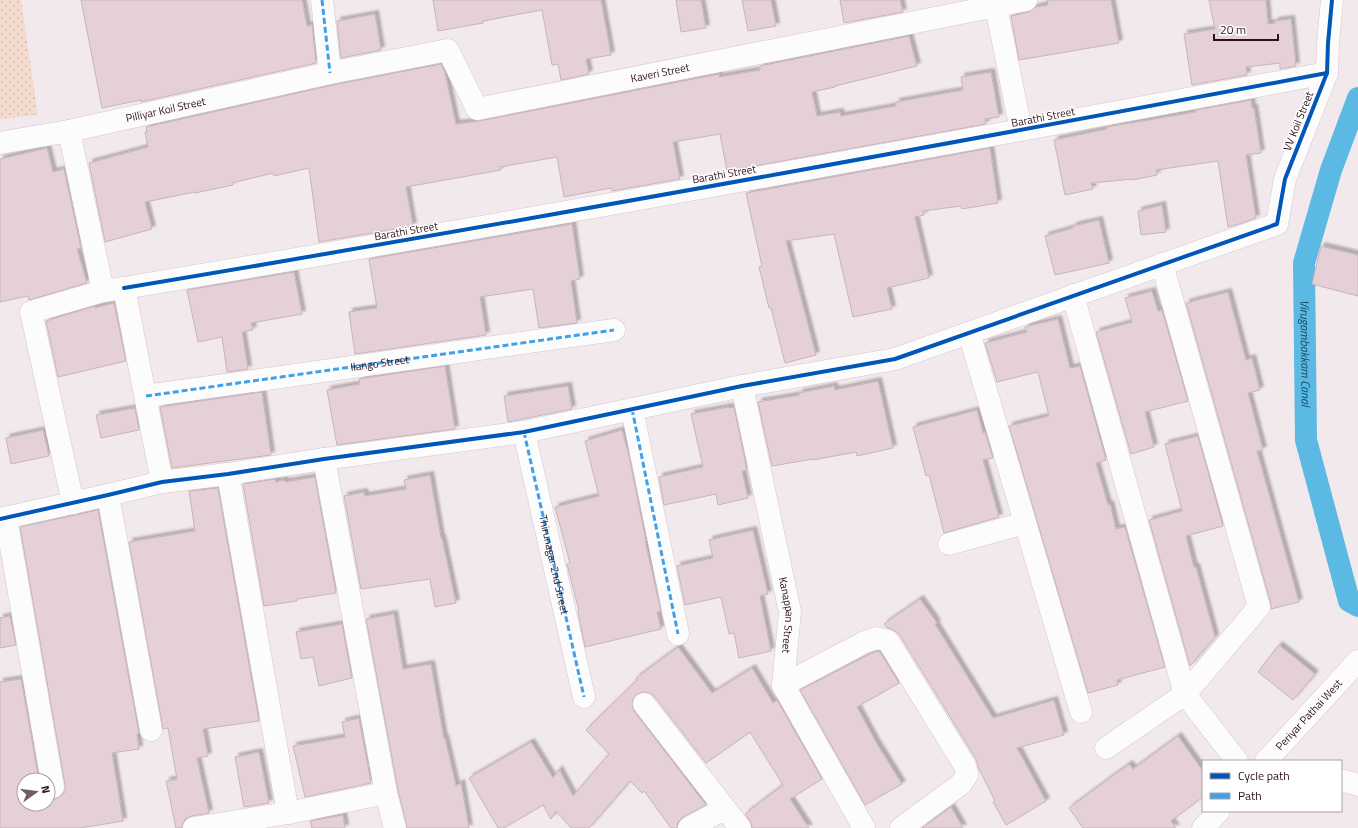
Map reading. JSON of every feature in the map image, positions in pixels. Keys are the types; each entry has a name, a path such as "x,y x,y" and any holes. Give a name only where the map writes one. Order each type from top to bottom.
{"street":[{"path":"322,0 330,72"},
{"name":"Kaveri Street","path":"330,72 448,50 477,109 1026,0"},
{"name":"VV Koil Street","path":"1162,264 1277,224 1285,178 1327,73 1332,0"},
{"path":"996,7 1021,130"},
{"name":"Pilliyar Koil Street","path":"0,143 69,131 330,72"},
{"name":"Barathi Street","path":"73,503 31,312 114,289 349,250 1021,130 1327,73"},
{"path":"69,131 146,396 162,482"},
{"path":"50,772 3,518 162,482 524,432 742,386 895,359 1162,264 1259,607 1185,694 1106,748"},
{"path":"1073,295 1185,694 1236,760"},
{"name":"Ilango Street","path":"146,396 614,330"},
{"path":"969,333 1081,712"},
{"name":"Kanappan Street","path":"742,386 790,612 783,685"},
{"path":"632,409 678,634"},
{"name":"Thirunagar 2nd Street","path":"524,432 584,697"},
{"path":"324,459 386,793 395,828"},
{"path":"228,474 288,813"},
{"path":"108,495 151,730"},
{"path":"949,544 1025,523"},
{"path":"864,828 783,685 865,642 877,638 888,641 965,766 967,775 961,784 901,828"},
{"name":"Periyar Pathai West","path":"1274,759 1355,665"},
{"path":"644,704 740,828"},
{"path":"1342,780 1358,785"},
{"path":"194,828 288,813 386,793"},
{"path":"689,828 724,809"},
{"path":"1203,828 1218,812"}],"shaded area":[{"path":"0,0 21,0 38,115 0,119"}],"building":[{"path":"81,0 302,0 307,26 312,25 316,63 141,102 141,100 102,108"},
{"path":"433,0 601,0 611,55 586,59 589,74 561,80 558,64 552,65 542,10 438,31"},
{"path":"676,0 701,0 706,28 681,32"},
{"path":"742,0 771,0 776,26 748,31"},
{"path":"840,0 900,0 903,12 844,23"},
{"path":"1047,0 1111,0 1119,43 1019,60 1011,16 1028,12 1036,7 1048,5"},
{"path":"1209,0 1266,0 1268,24 1275,23 1275,21 1291,19 1296,66 1280,69 1280,63 1246,67 1247,75 1192,85 1184,34 1215,29"},
{"path":"375,14 381,50 341,58 337,21"},
{"path":"909,36 917,66 812,92 817,116 840,112 841,116 896,106 896,102 963,90 961,77 991,72 999,117 985,119 986,124 727,171 720,134 673,142 680,179 612,191 611,188 564,197 557,157 500,167 501,170 406,187 413,226 319,242 309,168 274,176 273,173 232,183 233,185 145,202 152,229 105,242 89,163 148,147 145,132 147,132 146,127 333,85 441,64 445,73 456,124 479,121 719,74 719,77 760,70 760,66"},
{"path":"1251,100 1252,108 1254,108 1261,153 1246,155 1256,218 1228,227 1218,161 1156,170 1157,175 1133,180 1091,183 1093,189 1065,195 1054,140 1107,129 1107,127 1196,112 1196,110"},
{"path":"47,148 53,172 64,169 81,248 77,249 87,283 29,300 28,296 0,302 0,159"},
{"path":"990,148 998,203 962,209 961,206 923,211 924,215 915,217 929,278 887,288 892,309 853,317 834,234 786,241 816,355 785,363 759,267 762,266 746,193"},
{"path":"1162,205 1166,232 1141,235 1138,211"},
{"path":"1099,220 1109,263 1055,275 1045,236 1073,228 1073,226"},
{"path":"572,224 580,279 571,281 577,323 539,328 533,289 480,297 486,335 355,354 349,312 377,308 369,259"},
{"path":"1321,246 1358,255 1358,296 1312,284"},
{"path":"294,272 302,314 251,323 253,330 242,332 248,369 227,372 222,337 198,342 187,290"},
{"path":"1152,291 1158,311 1162,310 1188,401 1145,412 1154,447 1131,454 1096,332 1132,322 1125,298"},
{"path":"1228,292 1246,360 1252,358 1260,390 1248,393 1263,450 1257,451 1299,602 1271,609 1271,604 1186,303"},
{"path":"114,303 126,361 58,377 46,321 95,306 95,308"},
{"path":"1058,319 1070,368 1080,366 1106,460 1096,463 1108,505 1110,504 1116,529 1125,527 1165,667 1117,680 1118,685 1088,693 1009,426 1049,416 1039,376 1037,372 997,382 985,343 1027,332 1025,327"},
{"path":"445,366 455,429 337,445 327,390 360,384 359,379"},
{"path":"878,381 893,448 857,456 856,452 772,466 758,402 800,395 799,393 834,386 835,390"},
{"path":"568,386 572,409 508,422 504,396"},
{"path":"262,392 271,455 172,468 160,407"},
{"path":"734,407 747,470 742,471 748,498 718,505 716,494 664,505 659,477 703,467 691,414"},
{"path":"135,408 139,430 101,438 96,415"},
{"path":"977,410 983,433 985,432 993,458 983,460 999,517 944,533 929,475 926,476 913,427"},
{"path":"43,430 49,456 11,464 6,438"},
{"path":"622,430 629,456 645,541 661,611 657,612 661,629 585,647 579,611 567,564 570,563 555,507 599,496 585,441"},
{"path":"1198,436 1223,526 1186,536 1215,637 1190,666 1149,520 1182,511 1165,444"},
{"path":"430,475 441,538 456,603 435,607 430,579 361,589 344,496 364,492 365,496 406,489 404,480"},
{"path":"315,477 336,593 264,606 243,484 275,479 276,482 284,480 285,482"},
{"path":"218,488 259,721 203,729 208,756 197,758 209,813 186,818 182,828 176,828 166,781 177,779 168,728 163,729 129,542 195,531 189,491"},
{"path":"98,510 139,733 137,734 139,749 112,753 123,821 80,828 0,828 0,682 21,679 38,772 16,772 16,812 56,812 56,798 65,792 20,527"},
{"path":"753,530 768,594 760,596 771,651 739,658 734,633 729,634 721,597 685,605 677,566 713,558 709,540"},
{"path":"920,599 937,623 935,624 993,718 1054,700 1064,735 1017,748 1046,801 1006,825 993,802 995,801 979,769 976,759 899,634 892,629 887,628 884,624"},
{"path":"394,614 403,669 431,664 444,739 445,738 456,786 461,783 469,828 407,828 398,790 366,619"},
{"path":"10,616 16,645 0,648 0,618"},
{"path":"342,624 352,678 319,686 313,657 301,659 296,632"},
{"path":"1279,645 1315,674 1293,700 1258,672"},
{"path":"678,647 712,693 752,668 773,703 777,700 822,779 790,799 809,828 752,828 750,821 745,814 783,785 750,732 706,763 654,696 643,692 637,694 633,699 632,705 634,711 706,805 683,817 678,822 677,828 671,828 644,791 642,793 630,781 589,828 571,828 556,811 551,819 543,805 504,828 498,828 469,778 531,742 553,778 559,769 573,796 609,754 586,730 637,680 636,678"},
{"path":"877,651 880,652 899,683 857,707 877,744 902,784 865,805 800,690"},
{"path":"359,718 371,783 305,797 293,746 345,737 342,722"},
{"path":"1178,736 1202,770 1202,798 1171,821 1176,828 1083,828 1069,808 1129,764 1133,769"},
{"path":"259,752 269,803 244,807 235,757"},
{"path":"951,807 963,828 922,828"},
{"path":"343,815 345,828 312,828 310,821"}],"waterway":[{"name":"Virugambakkam Canal","path":"1358,98 1331,170 1304,263 1306,440 1349,601 1358,606"}],"marked path":[{"path":"322,0 330,73"},
{"path":"146,396 614,330"},
{"path":"632,409 678,634"},
{"path":"524,432 584,697"}],"cycle path":[{"path":"0,519 162,482 524,432 742,386 895,359 1277,224 1285,179 1327,73 1332,0"},
{"path":"124,288 726,184 1327,73"}]}
